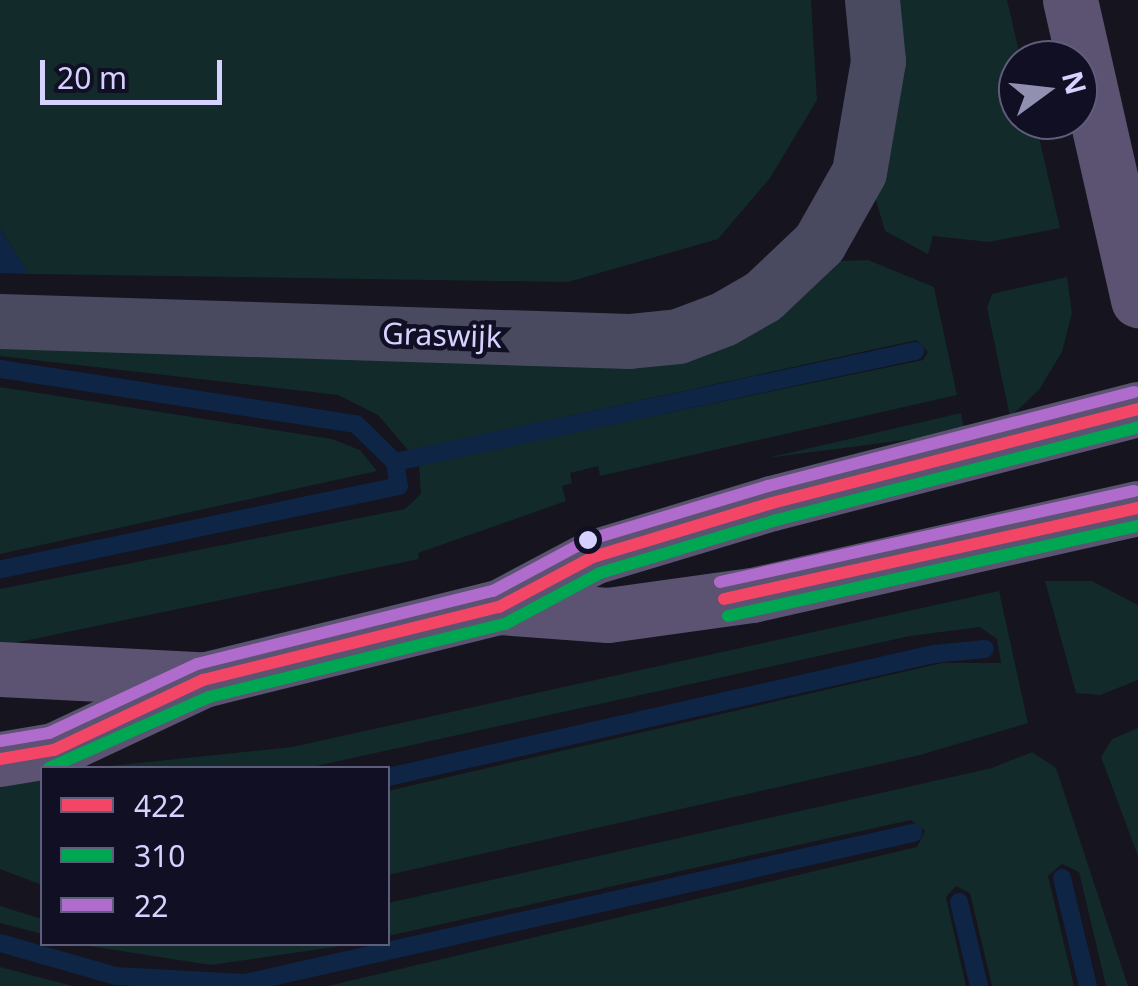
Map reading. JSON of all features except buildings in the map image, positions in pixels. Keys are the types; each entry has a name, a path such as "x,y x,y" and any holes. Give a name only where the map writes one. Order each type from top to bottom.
{"main road":[{"path":"1070,0 1138,300"},
{"path":"0,760 54,750 203,680 498,607 593,558 772,502 1138,409"},
{"path":"498,607 608,614 752,595 1138,508"},
{"path":"0,669 203,680"}],"street":[{"name":"Graswijk","path":"0,321 629,341 678,336 763,296 819,243 838,215 871,128 878,61 872,0"}],"green space":[{"path":"0,0 811,0 817,100 770,178 718,239 568,282 29,274 0,229"},
{"path":"891,0 1007,0 1016,40 998,40 998,140 1040,140 1060,228 989,242 933,236 928,254 885,231 875,197 900,93"},
{"path":"868,260 934,287 957,395 600,476 598,466 570,473 572,483 562,486 566,501 418,553 419,559 0,646 0,589 405,509 421,494 419,465 923,360 928,352 917,340 409,451 378,415 338,395 0,356 0,336 590,363 840,261"},
{"path":"1067,277 1072,313 1062,352 1039,390 1010,417 987,308 992,294"},
{"path":"0,387 332,439 360,450 377,471 0,554"},
{"path":"961,413 964,429 959,433 767,458"},
{"path":"1045,581 1092,581 1138,605 1138,680 1100,695 1076,693"},
{"path":"999,591 1028,723 920,755 390,875 390,791 942,663 1001,663 997,639 980,627 910,636 316,766 109,766 292,747"},
{"path":"1138,728 1138,856 1101,757 1112,739"},
{"path":"1032,752 1056,768 1128,986 1106,986 1079,872 1062,864 1048,876 1074,986 992,986 970,893 956,886 946,897 966,986 328,986 917,847 925,831 911,820 390,936 390,903 992,768"},
{"path":"40,774 40,884 0,869 0,778"},
{"path":"0,906 40,918 40,933 0,923"},
{"path":"89,946 341,946 211,965"},
{"path":"0,967 73,986 0,986"}],"water":[{"path":"0,229 29,274 0,273"}],"waterway":[{"path":"395,462 915,351"},
{"path":"0,369 356,424 395,462 399,486 0,569"},
{"path":"390,777 934,654 985,649"},
{"path":"0,943 116,976 245,983 913,833"},
{"path":"1062,878 1088,986"},
{"path":"959,902 979,986"}],"transit line":[{"name":"22","path":"0,741 49,733 197,664 493,591 588,540 768,486 1134,392"},
{"name":"422","path":"0,759 54,750 203,680 499,607 593,557 772,503 1138,409"},
{"name":"310","path":"54,766 209,697 505,624 600,573 777,520 1138,427"},
{"name":"22","path":"720,582 1134,491"},
{"name":"422","path":"724,599 1138,508"},
{"name":"310","path":"728,616 1138,526"}]}
